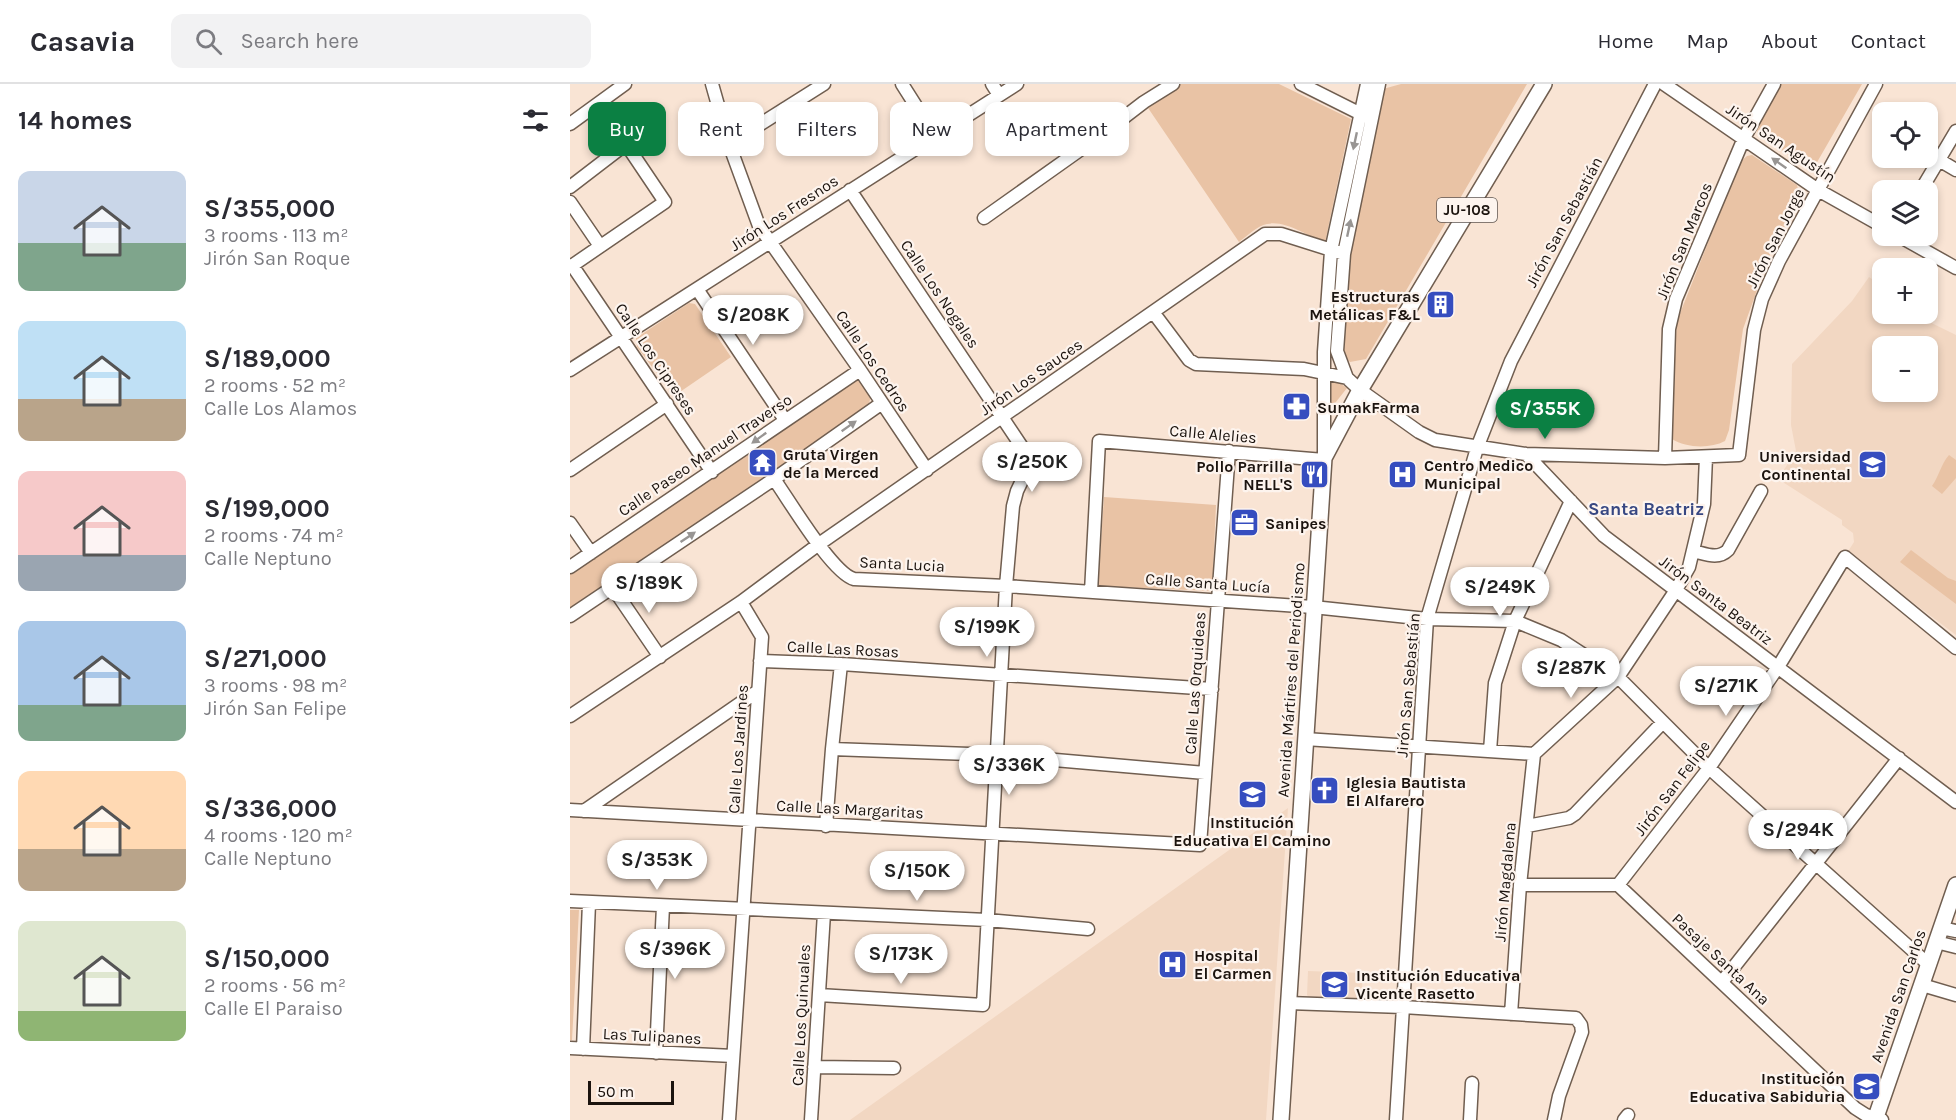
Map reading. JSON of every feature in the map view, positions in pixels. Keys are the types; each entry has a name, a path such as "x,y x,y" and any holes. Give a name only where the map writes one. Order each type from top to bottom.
{"main road":[{"name":"Avenida Mártires del Periodismo","path":"1281,1120 1324,459 1360,390 1544,84"},
{"name":"Avenida San Carlos","path":"1878,1119 1928,964 1944,934 1956,885"}],"street":[{"path":"570,124 625,84"},
{"name":"Calle Los Cedros","path":"712,84 717,102"},
{"path":"764,122 824,84"},
{"path":"902,84 913,102"},
{"name":"Jirón Los Fresnos","path":"973,107 996,89 1017,84"},
{"path":"984,218 1144,102 1173,84"},
{"path":"1301,84 1366,116"},
{"path":"1305,739 1534,754 1618,677 1689,567 1704,504 1706,457 1526,454 1435,440 1360,390 1347,378 1337,351 1344,254 1366,116 1367,84"},
{"path":"1366,116 1379,84"},
{"name":"Jirón San Sebastián","path":"1396,1120 1427,619 1477,448 1511,361 1655,84"},
{"name":"Jirón San Agustín","path":"1664,84 1818,190 1872,220"},
{"name":"Jirón San Marcos","path":"1665,458 1669,329 1676,299 1744,138 1774,84"},
{"name":"Jirón San Jorge","path":"1706,457 1739,455 1754,330 1762,299 1779,261 1876,84"},
{"name":"Avenida Mártires del Periodismo","path":"1324,459 1323,373 1330,251 1366,116"},
{"path":"1927,180 1956,131"},
{"path":"570,187 626,144 665,202 571,266"},
{"name":"Calle Los Cedros","path":"733,156 759,226 927,470"},
{"name":"Jirón Los Fresnos","path":"570,370 904,156"},
{"path":"1939,160 1956,170"},
{"name":"Calle Los Nogales","path":"819,995 983,1005 1006,586 1013,506 1028,468 1026,453 850,190"},
{"path":"570,202 600,246"},
{"name":"Jirón Los Sauces","path":"570,716 741,602 819,544 1265,234 1281,234 1344,254"},
{"path":"1917,246 1956,268"},
{"name":"Calle Los Cipreses","path":"571,266 712,472"},
{"path":"697,289 785,420"},
{"path":"1153,312 1189,360 1196,364 1304,369 1347,378"},
{"name":"Calle Paseo Manuel Traverso","path":"570,567 860,370"},
{"path":"570,616 774,479 882,403"},
{"path":"570,470 667,404"},
{"name":"Calle Alelies","path":"1091,592 1099,441 1324,459"},
{"name":"Calle Las Orquideas","path":"1200,846 1229,451"},
{"name":"Jirón Santa Beatriz","path":"1526,454 1604,536 1956,802"},
{"name":"Santa Lucia","path":"774,479 819,544 840,570 854,579 1006,586"},
{"path":"1693,551 1717,556 1728,550 1761,491"},
{"path":"1490,751 1495,683 1515,621 1571,501"},
{"path":"570,523 591,553"},
{"name":"Jirón San Felipe","path":"1618,885 1710,768 1778,667 1845,557 1956,648"},
{"name":"Calle Santa Lucía","path":"1006,586 1314,607 1427,619 1515,621 1561,640 1618,677 1710,768 1928,964"},
{"path":"613,588 660,657"},
{"name":"Calle Los Jardines","path":"729,1120 762,636 741,602"},
{"name":"Calle Las Rosas","path":"760,661 841,664 1212,689"},
{"path":"826,826 841,664"},
{"path":"584,811 758,691"},
{"path":"1527,826 1569,818 1575,814 1663,722"},
{"path":"832,749 997,755 1205,773"},
{"name":"Jirón Magdalena","path":"1511,1014 1520,885 1534,754"},
{"path":"1722,982 1899,758"},
{"name":"Calle Las Margaritas","path":"570,810 826,826 992,832 1200,846"},
{"path":"1520,885 1618,885"},
{"name":"Pasaje Santa Ana","path":"1618,885 1855,1108 1878,1119"},
{"path":"570,901 987,920 1088,929"},
{"path":"576,1048 590,903"},
{"path":"656,1053 663,906"},
{"name":"Calle Los Quinuales","path":"811,1120 824,913"},
{"path":"1944,934 1956,947"},
{"path":"1922,985 1956,995"},
{"path":"1288,1003 1573,1017 1581,1025 1579,1042 1559,1096 1554,1120"},
{"name":"Las Tulipanes","path":"576,1048 733,1056"},
{"path":"814,1067 894,1068"},
{"path":"1470,1120 1472,1083"}],"shaded area":[{"path":"1173,84 1279,84 1351,119 1325,243 1289,226 1274,223 1260,227 1239,242 1144,102"},
{"path":"1401,84 1527,84 1366,359 1350,362 1341,354 1347,265 1383,89"},
{"path":"1780,84 1862,84 1816,164 1807,167 1758,135 1756,125"},
{"path":"1752,155 1797,185 1799,194 1797,205 1772,249 1743,329 1729,430 1725,441 1719,444 1691,446 1672,439 1670,426 1677,321 1740,162"},
{"name":"Universidad Continental","path":"1869,277 1872,279 1872,324 1933,324 1956,335 1956,635 1847,553 1854,542 1853,533 1842,525 1842,520 1778,479 1796,451 1791,425 1792,364 1852,301"},
{"path":"689,303 695,304 731,357 674,396 637,347 636,338"},
{"path":"859,380 871,396 868,407 570,611 570,572 848,382"},
{"path":"1335,380 1347,388 1332,407 1329,406 1330,384"},
{"path":"1949,455 1956,460 1956,478 1942,494 1932,486"},
{"path":"1104,497 1216,505 1212,591 1098,586"},
{"path":"1911,550 1948,578 1956,581 1956,604 1900,562"},
{"name":"Hospital El Carmen","path":"1288,808 1266,1120 850,1120"},
{"path":"570,910 579,910 572,1040 570,1040"},
{"name":"Institución Educativa Vicente Rasetto","path":"1308,971 1363,973 1361,1004 1313,1002 1307,995"}],"place":[{"name":"Estructuras Metálicas F&L","path":"1441,305"},
{"name":"SumakFarma","path":"1296,407"},
{"name":"Gruta Virgen de la Merced","path":"762,463"},
{"name":"Universidad Continental","path":"1872,465"},
{"name":"Centro Medico Municipal","path":"1403,474"},
{"name":"Pollo Parrilla NELL'S","path":"1314,475"},
{"name":"Sanipes","path":"1244,523"},
{"name":"Iglesia Bautista El Alfarero","path":"1325,791"},
{"name":"Institución Educativa El Camino","path":"1252,794"},
{"name":"Hospital El Carmen","path":"1173,964"},
{"name":"Institución Educativa Vicente Rasetto","path":"1335,984"},
{"name":"Institución Educativa Sabiduria","path":"1866,1087"}],"district":[{"name":"Santa Beatriz","path":"1646,509"}]}
